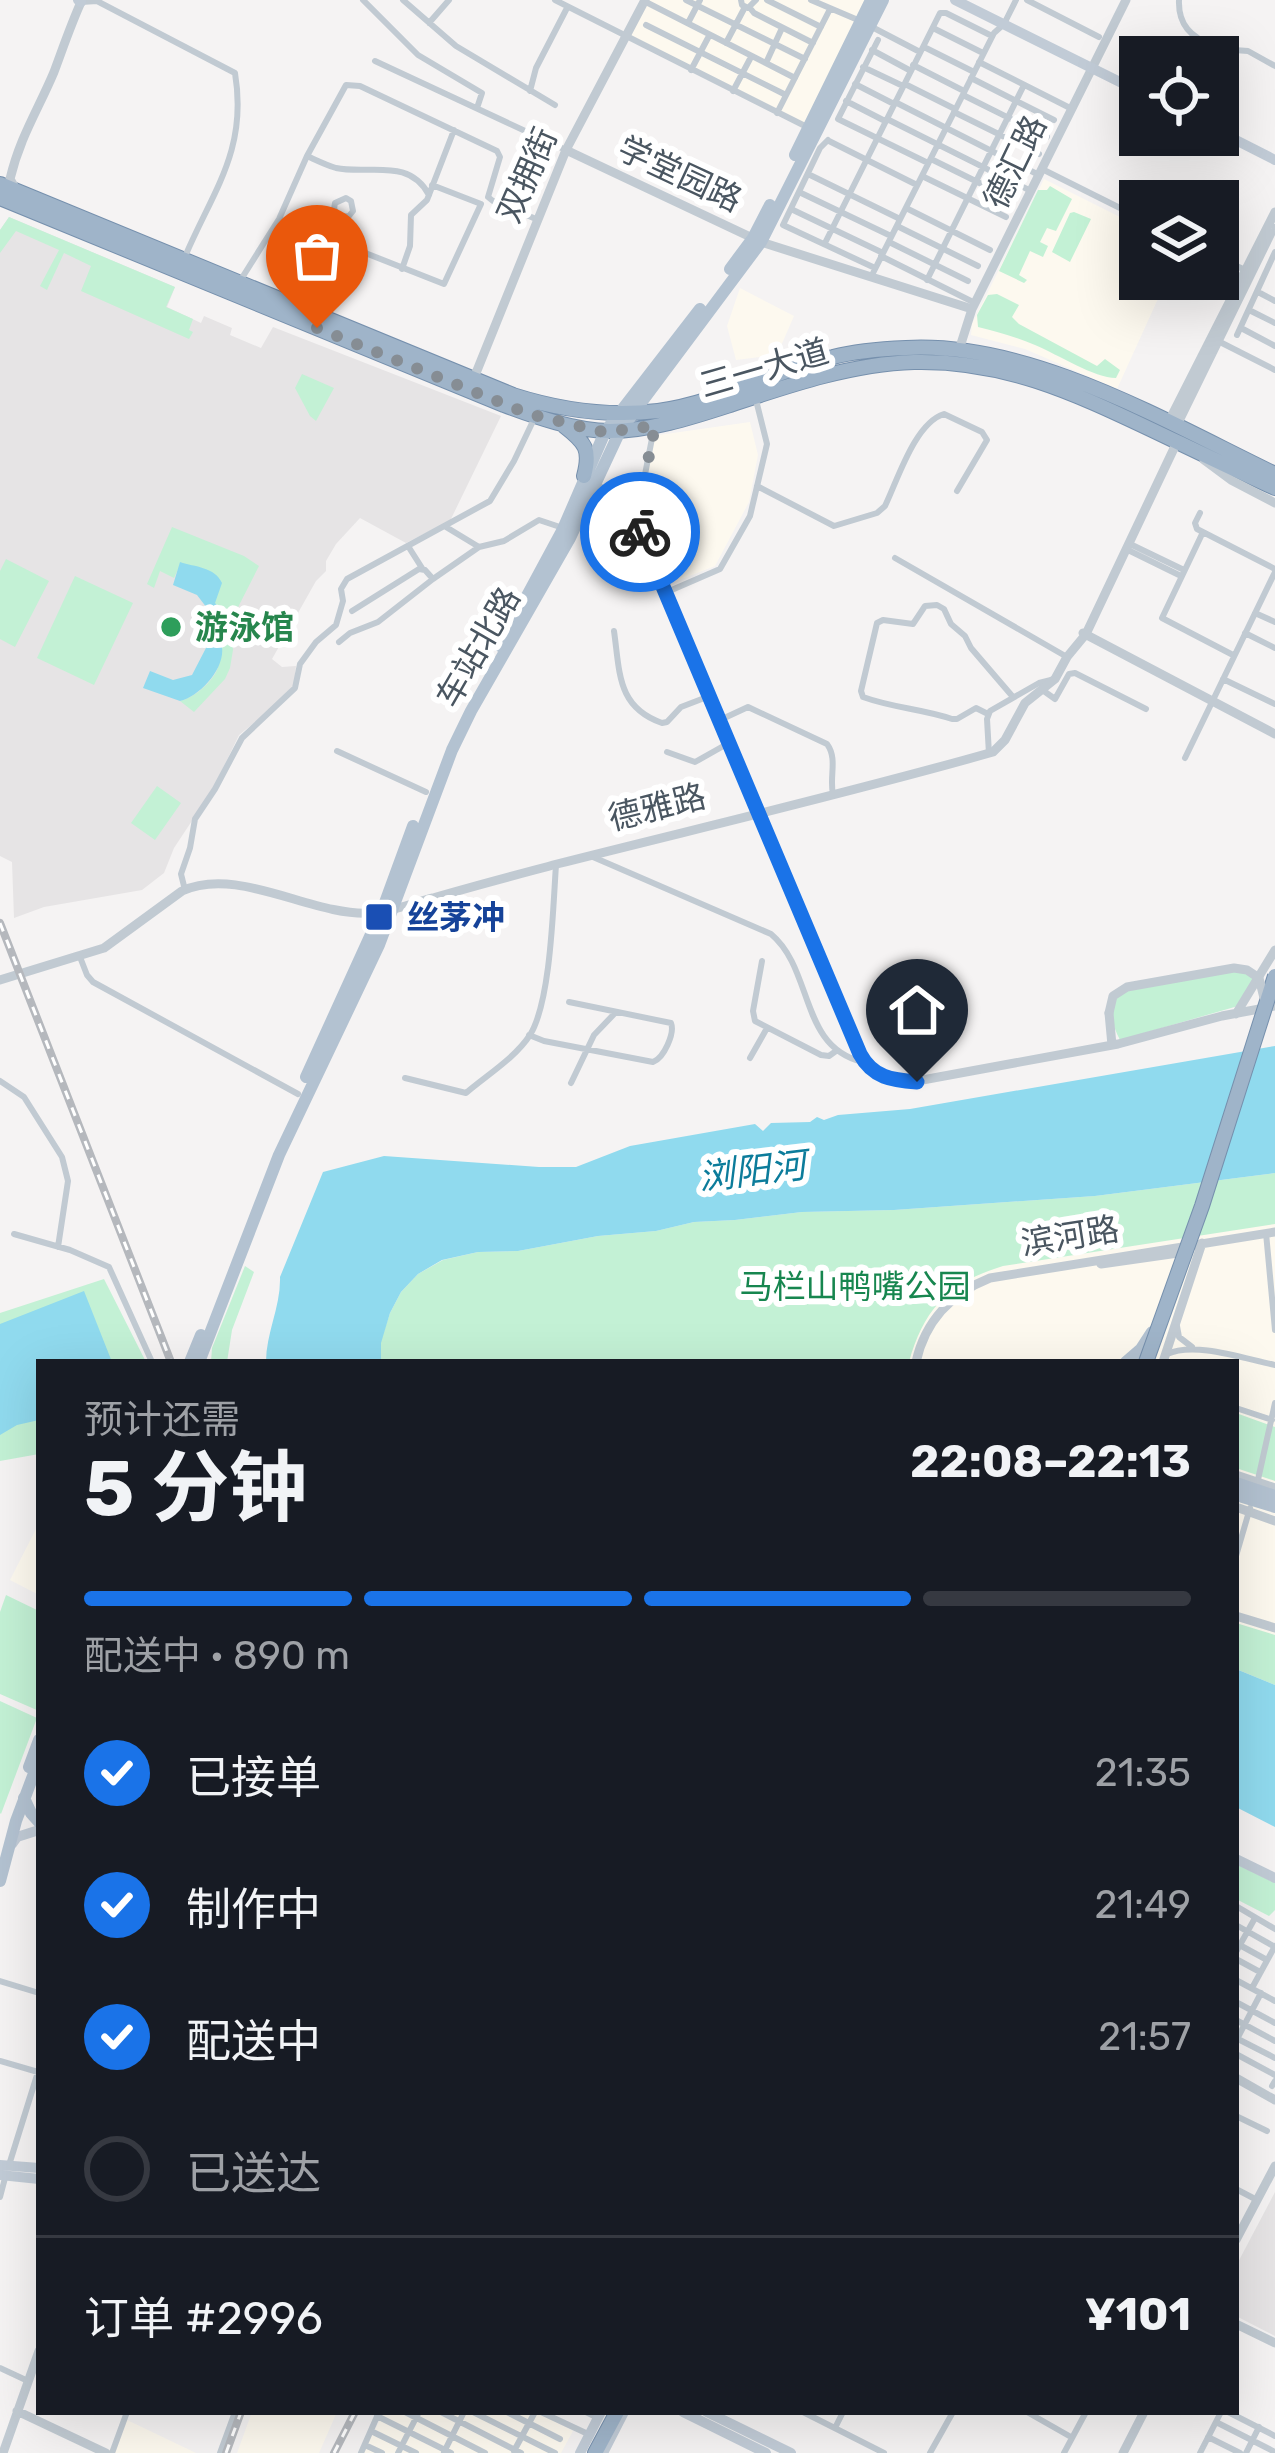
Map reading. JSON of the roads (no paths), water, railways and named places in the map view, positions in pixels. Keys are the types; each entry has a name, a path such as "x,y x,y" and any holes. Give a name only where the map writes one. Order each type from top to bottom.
{"highway":[{"name":"三一大道","path":"0,183 545,405 625,413 658,411 701,402 834,356 909,348 959,350 1006,358 1177,436 1275,488"},
{"name":"三一大道","path":"0,200 536,416 612,431 655,426 880,365 955,363 1052,379"},
{"path":"555,421 582,441 589,480"},
{"name":"三一大道","path":"1177,436 1275,470"},
{"path":"1157,1359 1271,1009 1275,976"},
{"path":"1157,1359 1176,1283 1271,1009"},
{"path":"592,2453 605,2415"}],"main road":[{"name":"车站北路","path":"395,886 426,792 458,720 612,431 757,240 817,134 872,0"},
{"name":"车站北路","path":"866,23 883,0"},
{"path":"955,0 1006,21"},
{"path":"970,0 1119,78"},
{"path":"1239,139 1274,157"},
{"name":"车站北路","path":"196,1359 298,1094 470,711 570,538 589,480"},
{"path":"395,886 412,900"},
{"name":"车站北路","path":"196,1359 279,1155 363,981 383,909"},
{"path":"1129,1359 1148,1340 1176,1283"},
{"path":"1239,1492 1275,1504"},
{"path":"0,1880 36,1750"},
{"path":"15,1818 36,1768"},
{"path":"24,1798 36,1821"},
{"path":"5,1851 17,1837 36,1828"},
{"path":"1239,1857 1275,1875"},
{"path":"4,2170 36,2168"},
{"path":"4,2170 36,2178"},
{"path":"592,2453 588,2434 604,2415"},
{"path":"689,2415 766,2453"},
{"path":"713,2415 791,2453"}],"street":[{"path":"0,183 8,178 17,142 80,0"},
{"path":"19,191 10,179 20,143 80,0"},
{"path":"80,0 97,1 235,73 238,95 231,158 184,259"},
{"path":"363,0 418,55 482,93 477,108"},
{"path":"403,0 456,46 556,105"},
{"path":"428,23 449,0"},
{"path":"555,0 917,185"},
{"path":"686,0 805,59"},
{"path":"729,0 813,43"},
{"path":"726,43 744,4 756,0"},
{"path":"766,0 821,27"},
{"path":"811,0 921,49 1054,120"},
{"path":"817,134 820,148 783,223 785,228 873,273 983,53 1016,0"},
{"path":"1027,0 1099,37"},
{"name":"德汇路","path":"959,350 973,306 1126,0"},
{"path":"1179,0 1179,13 1193,36"},
{"path":"644,1 795,78"},
{"name":"双拥街","path":"474,378 566,150 644,1"},
{"path":"688,23 698,3"},
{"path":"530,91 567,5"},
{"path":"778,113 830,9"},
{"path":"825,243 943,11 992,36"},
{"path":"646,25 786,95"},
{"path":"766,63 782,28"},
{"path":"932,28 983,53"},
{"path":"691,70 710,34"},
{"path":"878,40 838,119 1014,200"},
{"path":"872,50 1047,137"},
{"path":"1239,51 1252,52 1275,66"},
{"path":"734,91 751,56"},
{"name":"学堂园路","path":"375,61 757,240 973,306"},
{"path":"979,62 1072,109"},
{"path":"863,68 1039,154"},
{"path":"854,84 1119,208"},
{"path":"239,281 279,219 346,85 360,86 500,154 486,202 444,284 279,219"},
{"path":"928,280 1024,85"},
{"path":"846,101 1031,191"},
{"path":"402,268 410,246 411,215 426,203 454,130"},
{"path":"307,156 335,167 398,170 421,183 429,195"},
{"path":"808,174 978,266"},
{"path":"922,176 1006,217"},
{"path":"432,185 536,219"},
{"path":"799,192 968,281"},
{"path":"906,208 990,250"},
{"path":"790,209 973,306"},
{"path":"1177,436 1245,270 1275,212"},
{"path":"303,308 340,217"},
{"path":"760,813 1001,746 1024,703 1084,634 1275,227"},
{"path":"1275,254 1271,276 1239,331 1275,346"},
{"path":"1239,267 1245,270"},
{"path":"1258,292 1275,301"},
{"path":"1249,310 1275,323"},
{"path":"1218,341 1275,370"},
{"path":"667,592 720,569 750,516 767,437 754,397"},
{"path":"758,486 834,526 877,513 885,506 924,426 944,414 978,429 987,440 957,491"},
{"path":"184,886 181,874 193,821 242,738 295,688 300,664 336,625 347,579 490,501 536,416"},
{"path":"635,525 655,426"},
{"path":"1177,436 1231,480 1275,503"},
{"path":"589,480 617,498 635,525 871,1070 886,1079 917,1082 1112,1045 1271,1009 1259,978 1234,968 1127,987 1113,996 1109,1013 1112,1045"},
{"path":"1186,758 1275,570 1203,532 1195,525 1199,513"},
{"path":"339,642 378,622 479,547 505,541 539,520 563,529"},
{"path":"445,527 479,547"},
{"path":"1203,532 1162,618 1234,656"},
{"path":"1125,545 1182,573"},
{"path":"408,546 433,579"},
{"path":"895,558 1066,656"},
{"path":"352,611 422,568"},
{"path":"988,714 974,709 952,718 863,697 877,623 913,624 925,606 938,605 1013,697"},
{"path":"1255,613 1275,622"},
{"path":"614,631 623,689 638,712 662,724 681,707 711,696"},
{"path":"1245,633 1275,648"},
{"path":"1084,634 1275,734"},
{"path":"1046,683 1055,699 1075,673 1146,710"},
{"path":"1223,679 1272,703 1275,691"},
{"path":"988,714 1046,683"},
{"path":"721,719 748,707 827,744 834,761 833,794"},
{"path":"988,714 989,752"},
{"path":"667,752 695,762 730,742"},
{"path":"337,751 426,792"},
{"name":"德雅路","path":"0,979 103,945 184,886 195,883 224,882 345,910 383,909 568,856 760,813"},
{"name":"德雅路","path":"0,979 104,948 182,891 201,885 262,890 344,913 383,909 760,813"},
{"path":"590,856 770,934 786,951 829,1045 864,1062"},
{"path":"405,1078 466,1093 530,1035 552,938 556,865"},
{"path":"1236,1014 1275,950"},
{"path":"80,957 93,982 298,1094"},
{"path":"762,961 753,1015 757,1023 821,1055 836,1051"},
{"path":"530,1035 658,1062 673,1030 673,1024 569,1002"},
{"path":"572,1083 594,1035 616,1012"},
{"path":"750,1058 767,1028"},
{"path":"0,1081 24,1097 62,1156 68,1181 58,1246"},
{"path":"14,1234 109,1267 151,1359"},
{"path":"1271,1235 1275,1330"},
{"name":"滨河路","path":"920,1359 943,1316 958,1301 987,1285 1271,1235"},
{"path":"1157,1359 1196,1247"},
{"path":"1158,1359 1177,1325 1196,1247"},
{"path":"1177,1325 1178,1337 1196,1349"},
{"path":"1159,1359 1178,1349 1196,1349 1275,1364"},
{"path":"1239,1546 1275,1403"},
{"path":"1239,1409 1274,1421"},
{"path":"1239,1490 1257,1482"},
{"path":"1249,1512 1275,1504 1257,1482"},
{"path":"1239,1496 1249,1512"},
{"path":"1239,1614 1275,1626"},
{"path":"15,1818 36,1825"},
{"path":"1239,1908 1275,1929"},
{"path":"1239,1946 1255,1917"},
{"path":"1239,1927 1275,1946 1252,1988"},
{"path":"1239,1951 1268,1960"},
{"path":"1239,1952 1260,1972"},
{"path":"0,1981 36,1992"},
{"path":"1239,1982 1275,2000"},
{"path":"1239,2034 1261,1994"},
{"path":"1239,2004 1275,2023"},
{"path":"1239,2022 1275,2041"},
{"path":"1239,2040 1275,2058"},
{"path":"1239,2056 1274,2080"},
{"path":"0,2061 36,2071"},
{"path":"0,2197 4,2170 36,2078"},
{"path":"1239,2080 1275,2100"},
{"path":"1239,2117 1267,2131"},
{"path":"1239,2234 1275,2166"},
{"path":"1239,2191 1257,2200"},
{"path":"1239,2328 1275,2345"},
{"path":"3,2453 36,2359"},
{"path":"0,2368 28,2381"},
{"path":"17,2411 109,2453 126,2415"},
{"path":"220,2453 234,2415"},
{"path":"378,2415 363,2449 382,2453"},
{"path":"380,2415 446,2452 463,2415"},
{"path":"400,2450 417,2415 484,2453"},
{"path":"447,2415 517,2452 536,2415"},
{"path":"479,2415 555,2453"},
{"path":"513,2415 560,2439"},
{"path":"545,2415 588,2434"},
{"path":"809,2415 884,2453"},
{"path":"835,2428 842,2415"},
{"path":"930,2453 951,2415"},
{"path":"1032,2415 1071,2437"},
{"path":"1064,2453 1084,2415"},
{"path":"1123,2453 1142,2415"},
{"path":"1201,2453 1222,2415"},
{"path":"1231,2415 1275,2436"},
{"path":"1216,2422 1275,2452"},
{"path":"1208,2437 1243,2453 1259,2428"},
{"path":"371,2431 400,2450 416,2453"}],"water":[{"path":"180,562 210,571 222,583 214,616 222,655 210,680 180,701 143,688 150,671 173,680 192,675 207,646 210,612 197,595 173,585"},
{"name":"浏阳河","path":"1275,1046 1275,1173 1095,1196 694,1222 518,1251 478,1252 442,1260 418,1274 401,1292 381,1343 381,1359 266,1359 280,1277 323,1172 384,1156 576,1167 630,1146 755,1124 763,1131 771,1123 910,1109"},
{"path":"84,1291 111,1359 36,1359 36,1421 0,1435 0,1324"},
{"path":"1239,1670 1275,1685 1275,1827 1239,1809"}],"railway":[{"path":"0,923 170,1359"},
{"path":"226,2453 240,2415"},
{"path":"334,2453 353,2415"}],"place":[{"name":"游泳馆","path":"171,627"},
{"name":"丝茅冲","path":"379,917"}],"park label":[{"name":"马栏山鸭嘴公园","path":"855,1286"}]}
